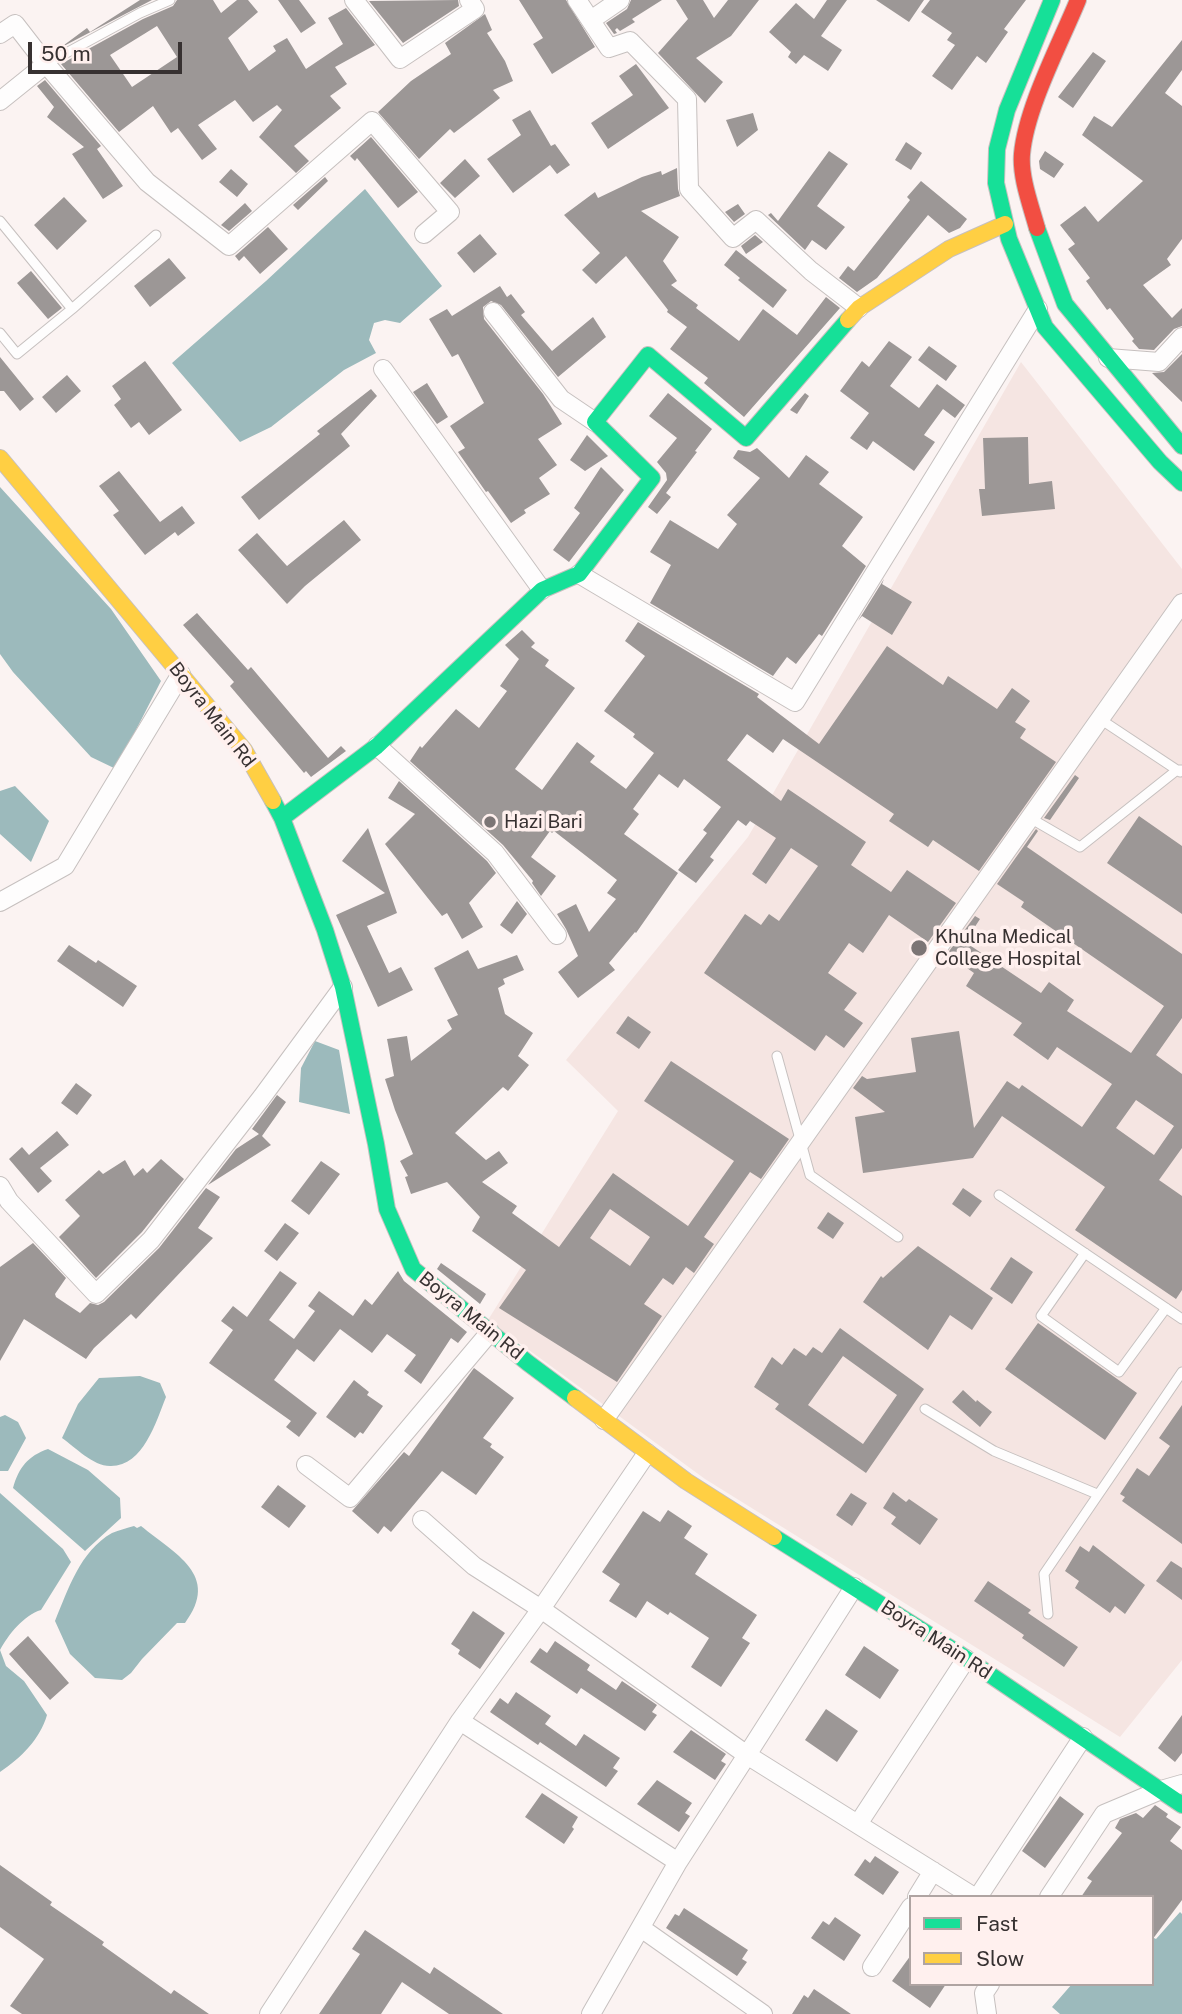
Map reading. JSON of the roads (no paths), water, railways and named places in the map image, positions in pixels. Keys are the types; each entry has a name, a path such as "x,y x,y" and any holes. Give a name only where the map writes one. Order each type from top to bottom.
{"street":[{"path":"354,0 400,59 475,9 469,0"},
{"path":"577,0 609,48 630,41 687,99 689,189 733,238 756,220 811,271 859,308"},
{"path":"591,20 620,0"},
{"path":"1052,0 1007,110 997,149 996,183 1009,239 1045,327 1160,462 1182,483"},
{"path":"1078,0 1028,122 1022,156 1029,200 1065,304 1182,446"},
{"path":"0,34 15,24 147,182 229,246 372,121 450,212 424,234"},
{"path":"0,101 46,64"},
{"path":"595,422 648,355 746,438 859,308 949,249 1005,224"},
{"path":"579,574 795,702 1038,309"},
{"path":"282,818 377,746 542,590 579,574 652,478 595,422 561,399 493,312"},
{"path":"1108,358 1159,362 1182,337"},
{"path":"383,369 542,590"},
{"name":"Boyra Main Rd","path":"0,458 244,750 282,818 326,930 343,987 387,1209 413,1269 490,1332 686,1481 966,1659 1182,1805"},
{"path":"604,1420 1182,603"},
{"path":"0,902 65,866 181,674"},
{"path":"377,746 495,853 556,935"},
{"path":"0,1186 9,1201 96,1294 150,1240 262,1097 343,987"},
{"path":"306,1465 350,1498 490,1332"},
{"path":"268,2014 460,1721 541,1609 647,1453"},
{"path":"422,1520 474,1566 541,1609 747,1755 973,1895"},
{"path":"591,2014 678,1862 854,1587"},
{"path":"858,1824 966,1659"},
{"path":"460,1721 678,1862"},
{"path":"977,1895 1083,1737"},
{"path":"1050,1895 1104,1814 1182,1784"},
{"path":"918,1895 933,1871"},
{"path":"872,1967 909,1910"},
{"path":"642,1928 763,2014"},
{"path":"986,2014 984,1993 989,1986"}],"lane":[{"path":"46,64 139,13 170,0"},
{"path":"0,221 72,309"},
{"path":"0,333 17,354 156,235"},
{"path":"1030,818 1080,847 1180,771 1100,719"},
{"path":"777,1056 810,1175 898,1237"},
{"path":"999,1195 1182,1319"},
{"path":"1085,1254 1041,1316 1119,1372 1166,1308"},
{"path":"1048,1614 1044,1574 1182,1372"},
{"path":"925,1409 994,1451 1097,1494"}],"water":[{"path":"365,189 442,286 400,323 385,320 374,323 369,340 376,353 344,370 271,427 240,442 172,363"},
{"path":"0,487 111,609 161,681 116,769 91,757 13,672 0,654"},
{"path":"15,786 49,821 31,862 0,834 0,791"},
{"path":"315,1041 339,1050 350,1114 299,1102 301,1068"},
{"path":"140,1376 160,1383 166,1397 147,1441 131,1459 121,1464 104,1465 91,1460 62,1438 78,1404 99,1378"},
{"path":"5,1415 18,1422 26,1438 8,1471 0,1471 0,1417"},
{"path":"48,1449 88,1470 120,1498 121,1518 85,1551 13,1488 25,1463"},
{"path":"0,1493 63,1549 71,1562 41,1610 17,1626 0,1650"},
{"path":"141,1526 189,1567 196,1579 198,1592 195,1606 185,1623 177,1623 122,1680 95,1678 70,1654 55,1621 76,1572 91,1550 112,1533"},
{"path":"0,1650 6,1666 24,1681 47,1715 40,1732 29,1747 0,1772"},
{"path":"1180,1912 1182,2014 1060,2014 1052,2007 1070,1986 1154,1986 1154,1938 1156,1939"}],"place":[{"name":"Hazi Bari","path":"490,822"},
{"name":"Khulna Medical College Hospital","path":"919,948"}]}
